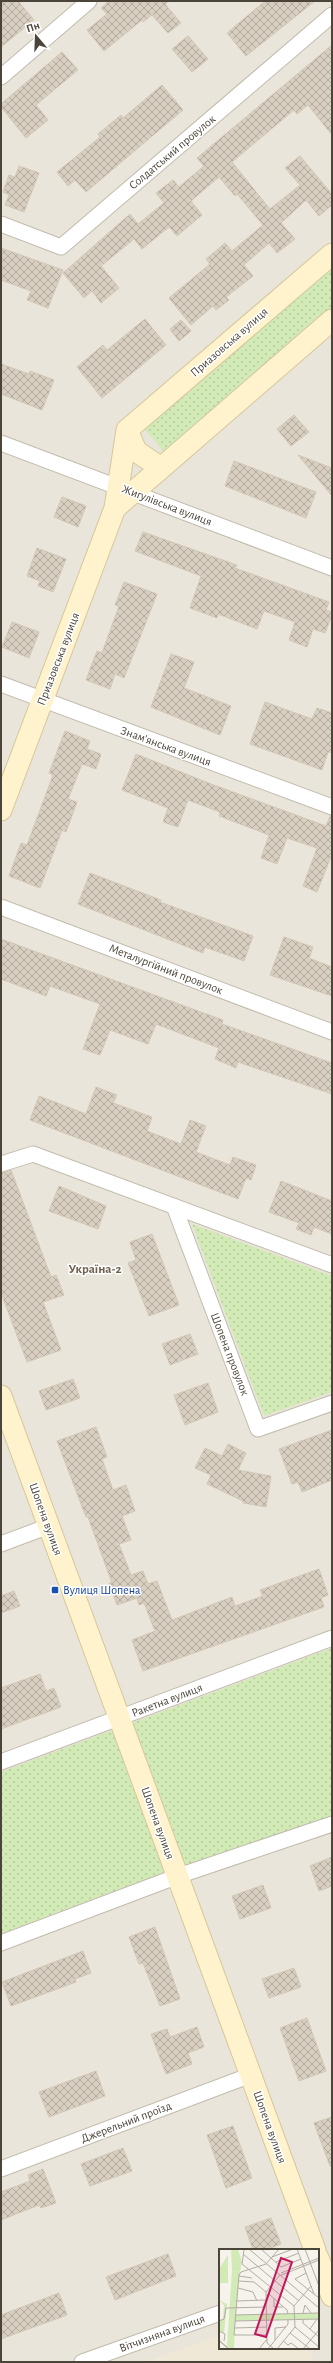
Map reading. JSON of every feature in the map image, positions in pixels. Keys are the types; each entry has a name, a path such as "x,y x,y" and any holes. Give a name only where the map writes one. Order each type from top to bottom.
{"street":[{"path":"1,77 89,1"},
{"name":"Солдатський провулок","path":"1,224 61,247 332,15"},
{"name":"Приазовська вулиця","path":"1,810 115,508 126,490 127,430 332,254"},
{"path":"126,490 161,468 332,320"},
{"path":"127,430 136,450 161,468"},
{"name":"Жигулівська вулиця","path":"1,443 332,568"},
{"name":"Знам’янська вулиця","path":"1,684 332,807"},
{"name":"Металургійний провулок","path":"1,907 332,1032"},
{"path":"1,1164 33,1154 332,1264"},
{"name":"Шопена провулок","path":"174,1206 258,1429 332,1403"},
{"name":"Шопена вулиця","path":"1,1396 315,2249"},
{"path":"1,1544 49,1526"},
{"name":"Ракетна вулиця","path":"1,1762 332,1638"},
{"path":"1,1943 178,1876 332,1824"},
{"name":"Джерельний проїзд","path":"1,2169 251,2076"},
{"path":"320,2270 332,2296"},
{"name":"Вітчизняна вулиця","path":"82,2362 219,2312"}],"shaded area":[{"path":"1,1 332,1 332,2362 1,2362"},
{"path":"219,2335 219,2349 309,2349 314,2362 145,2362"}],"green space":[{"path":"332,265 332,308 164,452 143,427"},
{"path":"192,1224 332,1276 332,1392 264,1416"},
{"path":"332,1648 332,1816 165,1872 1,1934 1,1772"}],"building":[{"path":"1,1 18,1 34,20 1,47"},
{"path":"109,1 169,1 165,4 181,23 168,33 152,15 143,22 142,20 104,51 87,30 107,14 101,8"},
{"path":"265,1 315,1 246,56 227,33"},
{"path":"188,36 208,59 192,72 172,49"},
{"path":"332,45 332,135 308,105 297,114 294,110 232,162 270,209 300,185 285,168 300,156 332,194 332,205 319,216 306,200 281,223 295,239 277,253 269,243 244,265 253,276 226,297 229,300 216,310 213,306 191,325 169,298 210,264 206,259 225,243 232,251 263,225 237,194 235,196 219,177 191,201 202,215 177,236 169,227 142,249 134,239 101,266 119,288 101,303 92,291 84,298 63,273 130,214 138,224 164,203 156,193 173,180 179,187 204,166 197,158"},
{"path":"62,52 78,70 36,105 48,120 26,138 1,107 1,104"},
{"path":"162,85 183,110 86,192 75,180 68,186 57,172 100,137 98,134 121,115 123,118"},
{"path":"19,166 39,173 24,212 5,205 9,195 3,192 9,175 15,177"},
{"path":"1,248 63,270 48,308 27,300 31,291 1,280"},
{"path":"145,319 166,345 102,398 77,367 103,345 107,350"},
{"path":"181,320 191,331 179,341 170,329"},
{"path":"1,364 29,374 30,371 54,380 42,410 1,394"},
{"path":"294,415 309,432 291,446 277,429"},
{"path":"298,455 332,468 332,496"},
{"path":"234,461 316,492 306,518 225,486"},
{"path":"62,497 86,506 78,527 54,517"},
{"path":"143,532 237,565 235,568 329,602 326,610 332,612 332,615 325,633 313,629 307,647 289,640 295,622 264,611 257,629 218,614 217,618 190,608 201,576 135,551"},
{"path":"37,548 66,559 53,592 38,586 40,581 27,576"},
{"path":"124,582 157,594 124,678 115,674 110,689 86,680 97,651 102,653 119,606 115,605"},
{"path":"12,622 39,632 29,658 2,647"},
{"path":"171,654 194,662 184,688 231,706 220,735 151,707"},
{"path":"265,702 312,719 317,708 332,713 332,753 328,752 322,770 250,744"},
{"path":"65,731 90,741 87,749 101,754 96,769 82,764 68,799 77,802 66,832 62,830 40,888 9,876 21,843 27,845 53,775 49,773"},
{"path":"136,754 211,784 326,826 330,816 332,816 332,854 317,892 303,886 317,848 287,838 277,864 261,858 269,835 219,816 220,812 188,800 178,827 163,822 168,808 122,790"},
{"path":"90,873 161,900 160,902 253,936 244,961 205,947 203,953 78,904"},
{"path":"284,937 313,947 309,958 332,967 332,996 270,975"},
{"path":"1,939 223,1020 222,1024 332,1063 332,1094 238,1062 236,1068 215,1059 219,1048 156,1024 148,1044 110,1030 100,1055 83,1049 100,1004 50,986 46,996 1,979"},
{"path":"96,1087 117,1095 113,1103 152,1117 147,1131 181,1144 190,1120 206,1126 196,1152 230,1165 233,1157 256,1165 251,1180 246,1178 238,1199 30,1120 39,1096 86,1114"},
{"path":"11,1170 51,1277 56,1275 64,1295 43,1302 61,1350 27,1362 1,1293 1,1173"},
{"path":"281,1181 332,1201 332,1234 314,1227 311,1235 296,1229 299,1223 269,1212"},
{"path":"59,1186 106,1206 98,1229 49,1211"},
{"path":"152,1234 179,1305 149,1316 128,1263 136,1260 130,1242"},
{"path":"190,1334 198,1354 170,1365 162,1344"},
{"path":"73,1379 80,1398 46,1410 39,1391"},
{"path":"208,1383 218,1412 185,1425 174,1395"},
{"path":"96,1427 107,1457 102,1459 113,1490 126,1485 135,1511 122,1516 131,1540 119,1544 131,1575 143,1571 148,1584 157,1581 172,1620 232,1597 235,1606 263,1596 260,1590 319,1569 328,1595 321,1598 324,1607 143,1671 132,1640 155,1631 144,1603 139,1605 137,1598 117,1605 109,1583 112,1583 88,1517 86,1517 57,1441"},
{"path":"332,1430 332,1480 302,1492 298,1482 292,1484 279,1449"},
{"path":"228,1444 246,1453 238,1470 271,1476 266,1507 243,1503 243,1501 207,1484 211,1475 195,1468 205,1448 222,1456"},
{"path":"14,1591 20,1606 1,1613 1,1596"},
{"path":"40,1674 46,1691 54,1688 61,1707 1,1729 1,1688"},
{"path":"332,1857 332,1886 319,1891 310,1866"},
{"path":"263,1885 271,1908 240,1919 232,1896"},
{"path":"155,1927 180,1999 160,2006 143,1963 139,1964 129,1937"},
{"path":"83,1951 91,1973 75,1979 76,1982 11,2006 2,1982"},
{"path":"294,1968 301,1987 269,1998 262,1979"},
{"path":"307,2018 326,2071 299,2081 280,2028"},
{"path":"197,2027 204,2047 188,2053 192,2064 166,2074 151,2034 167,2029 170,2037"},
{"path":"96,2071 105,2096 49,2117 39,2092"},
{"path":"332,2117 332,2166 330,2166 314,2123"},
{"path":"233,2126 252,2178 226,2188 207,2135"},
{"path":"123,2148 132,2171 90,2186 81,2164"},
{"path":"43,2169 56,2203 41,2208 39,2205 1,2220 1,2192 30,2181 28,2175"},
{"path":"271,2218 281,2244 268,2249 253,2249 245,2227"},
{"path":"168,2254 176,2276 115,2300 106,2277"},
{"path":"59,2293 67,2315 1,2339 1,2315"}],"place":[{"name":"Вулиця Шопена","path":"55,1590"}],"district":[{"name":"Україна-2","path":"95,1269"}]}
